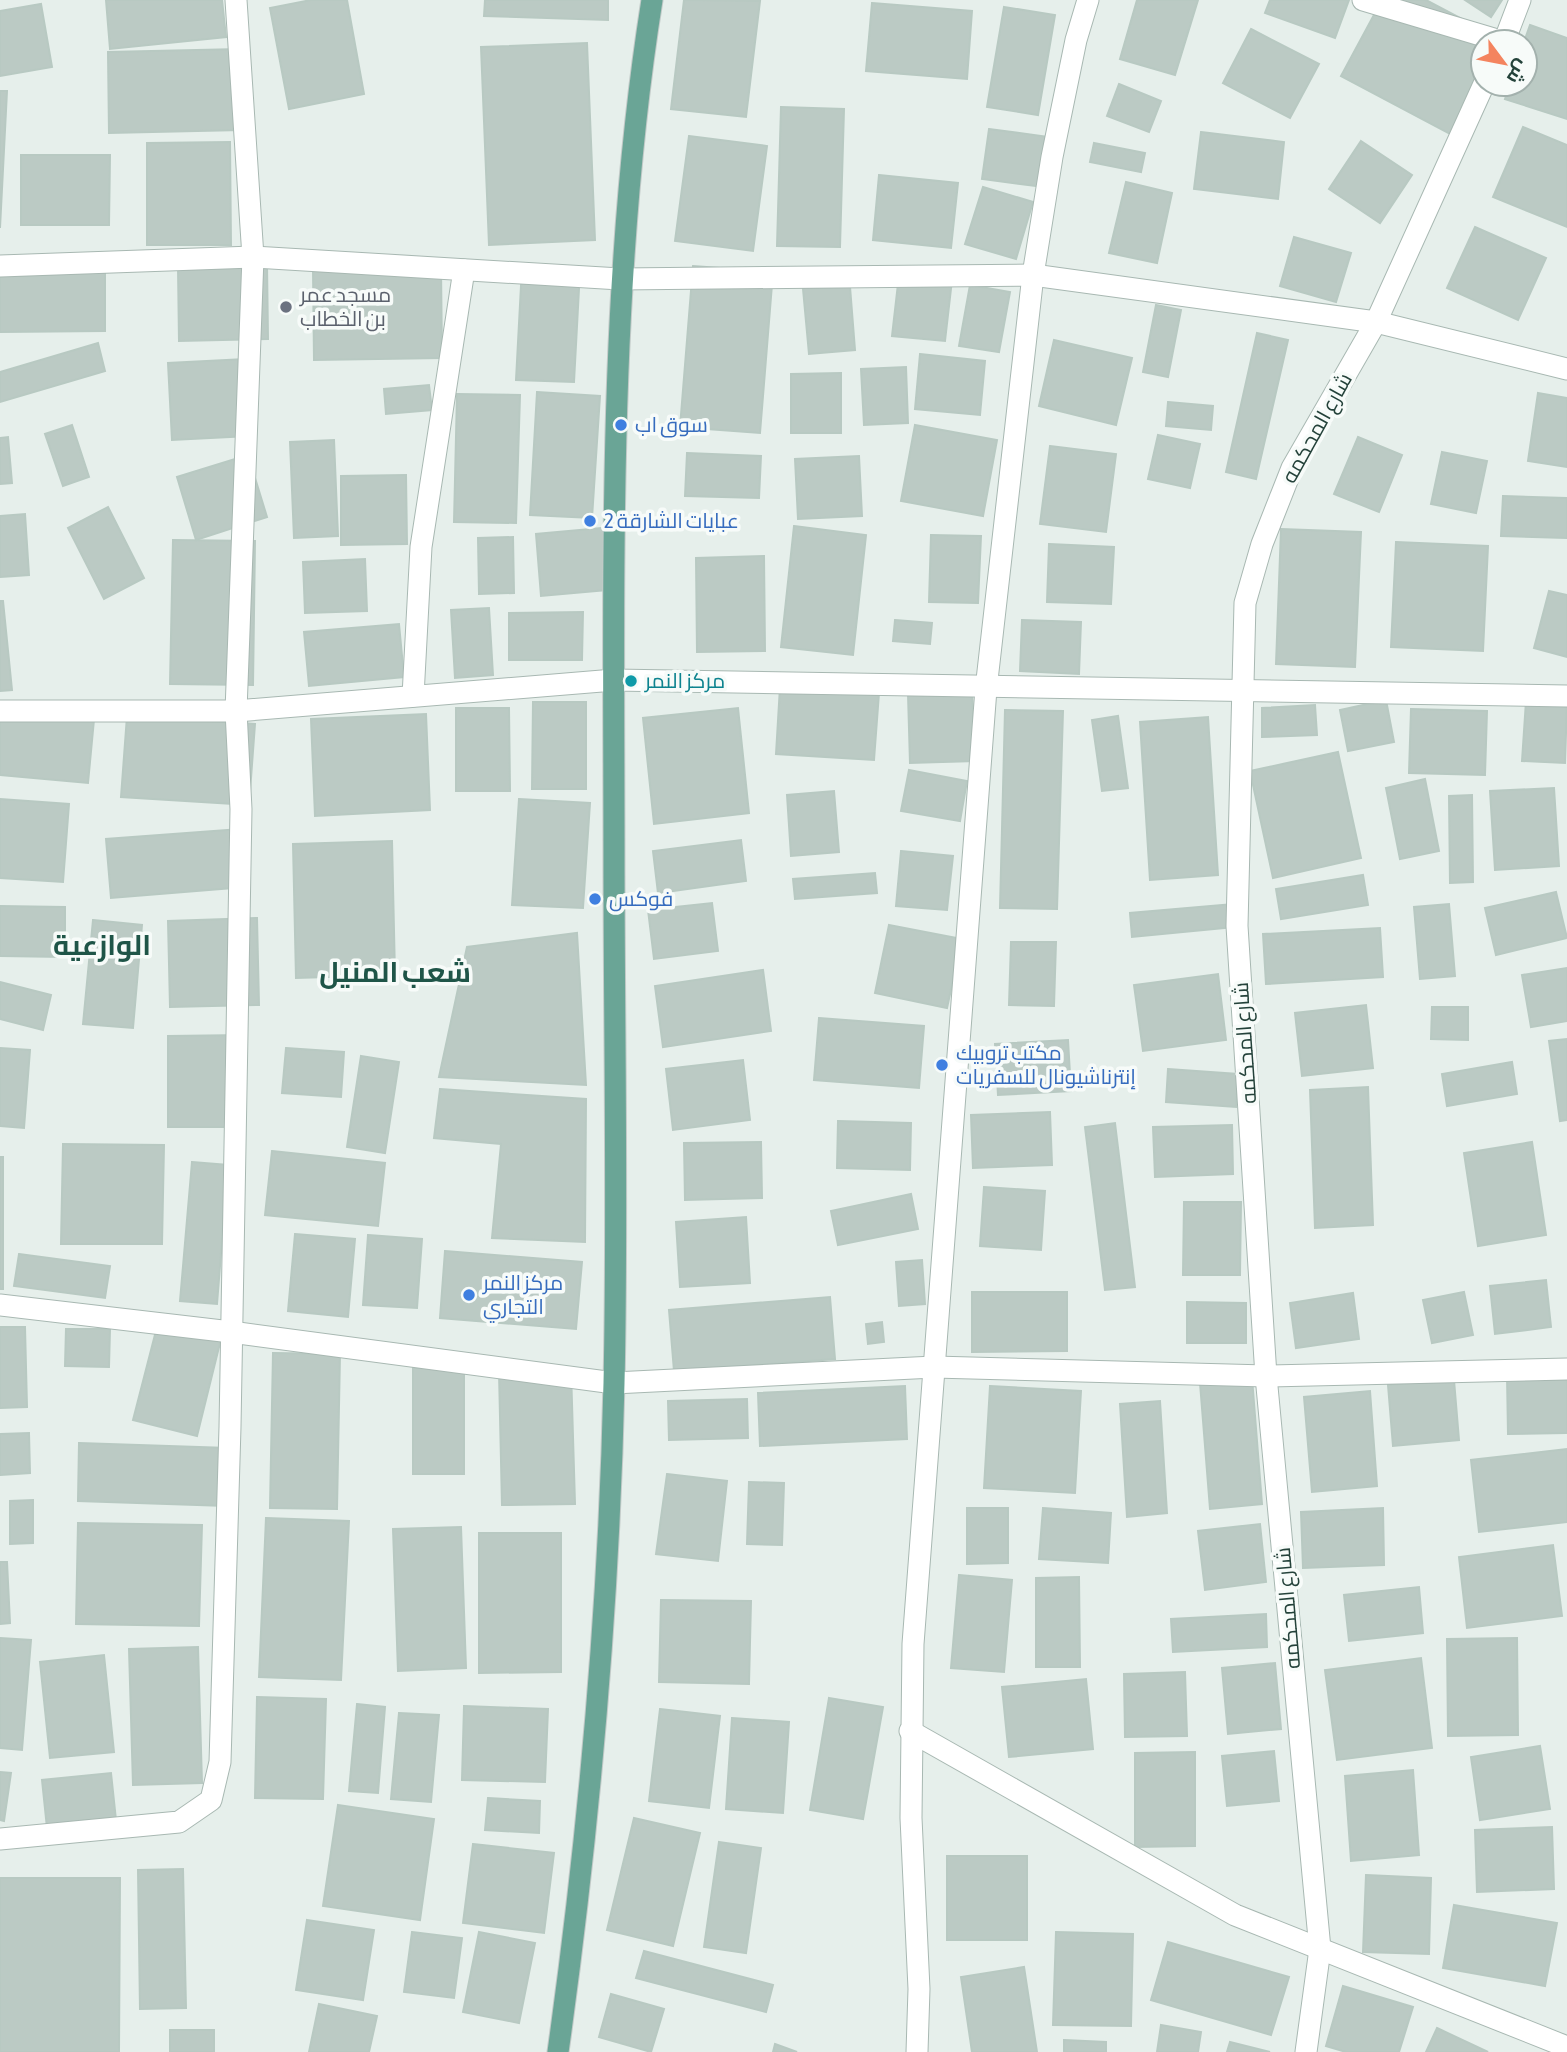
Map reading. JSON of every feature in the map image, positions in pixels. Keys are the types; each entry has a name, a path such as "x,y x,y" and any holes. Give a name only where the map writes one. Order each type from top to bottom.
{"main road":[{"path":"558,2052 590,1778 605,1581 614,1383 614,680 620,279 636,100 652,0"}],"street":[{"path":"0,1839 179,1822 211,1800 220,1762 242,809 236,710 253,257 236,0"},
{"path":"917,2052 919,1989 913,1904 910,1731 918,1556 986,688 1033,275 1052,157 1088,0"},
{"path":"1363,0 1469,32"},
{"path":"1509,28 1520,0"},
{"name":"شارع المحكمه","path":"1306,2052 1321,1949 1266,1376 1237,926 1245,603 1262,544 1292,468 1377,322 1479,98"},
{"path":"0,266 253,257 620,279 1033,275 1377,322 1567,369"},
{"path":"413,696 421,547 464,270"},
{"path":"0,712 236,710 614,680 1241,693 1567,696"},
{"path":"0,1305 231,1332 614,1383 934,1367 1266,1376 1567,1368"},
{"path":"910,1731 1235,1915 1567,2047"}],"building":[{"path":"106,0 222,0 226,37 110,49"},
{"path":"311,0 347,0 364,94 289,109 270,8"},
{"path":"485,0 608,0 608,20 484,16"},
{"path":"684,0 760,1 746,117 671,109"},
{"path":"1137,0 1198,0 1175,75 1120,59"},
{"path":"1270,0 1349,0 1335,38 1265,13"},
{"path":"1382,0 1426,0 1479,28 1469,28 1469,98 1471,98 1452,135 1341,76"},
{"path":"1465,0 1502,0 1491,17"},
{"path":"872,3 972,11 967,79 866,71"},
{"path":"41,4 52,67 0,76 0,11"},
{"path":"1004,7 1055,15 1038,115 987,107"},
{"path":"1539,28 1567,38 1567,119 1505,99 1539,98"},
{"path":"1251,29 1319,64 1290,118 1223,83"},
{"path":"587,43 595,240 489,245 481,47"},
{"path":"240,49 241,130 109,133 108,52"},
{"path":"1119,84 1161,101 1149,132 1107,116"},
{"path":"0,91 7,91 0,228"},
{"path":"781,107 844,109 840,247 777,246"},
{"path":"1523,127 1567,145 1567,227 1493,197"},
{"path":"989,129 1049,137 1043,187 982,179"},
{"path":"1201,132 1284,142 1278,199 1194,189"},
{"path":"689,136 767,146 753,251 675,241"},
{"path":"1361,141 1412,175 1380,223 1329,189"},
{"path":"230,142 231,245 147,245 147,143"},
{"path":"1094,143 1145,153 1141,172 1090,162"},
{"path":"21,155 110,155 109,225 21,225"},
{"path":"879,175 958,183 951,248 873,240"},
{"path":"1126,182 1172,193 1157,263 1109,253"},
{"path":"983,187 1033,202 1016,259 965,244"},
{"path":"1475,227 1546,258 1518,320 1447,288"},
{"path":"1294,237 1351,253 1336,302 1280,286"},
{"path":"267,264 268,339 179,341 178,267"},
{"path":"693,266 773,272 760,433 680,427"},
{"path":"441,267 442,358 314,360 313,269"},
{"path":"522,267 580,270 574,382 516,380"},
{"path":"105,271 105,331 0,332 0,272"},
{"path":"849,274 855,350 809,354 802,278"},
{"path":"899,275 952,280 945,341 892,336"},
{"path":"970,285 1010,292 999,352 959,346"},
{"path":"1156,305 1181,310 1168,377 1143,372"},
{"path":"1257,333 1288,340 1256,479 1226,472"},
{"path":"1054,340 1132,358 1116,425 1039,406"},
{"path":"98,343 105,371 0,402 0,372"},
{"path":"920,354 985,361 980,415 915,409"},
{"path":"245,359 249,436 172,440 168,363"},
{"path":"906,367 908,423 864,425 861,369"},
{"path":"841,373 841,433 791,433 791,374"},
{"path":"429,385 432,410 386,414 384,389"},
{"path":"537,392 600,396 592,518 530,515"},
{"path":"1538,393 1567,398 1567,467 1528,461"},
{"path":"457,394 520,395 516,523 454,522"},
{"path":"1168,402 1213,406 1211,430 1166,426"},
{"path":"72,425 89,477 63,486 45,434"},
{"path":"915,425 997,440 983,516 901,501"},
{"path":"1158,435 1200,444 1190,488 1148,479"},
{"path":"8,437 12,483 0,484 0,438"},
{"path":"1358,437 1402,455 1379,512 1334,494"},
{"path":"334,440 338,536 294,538 290,442"},
{"path":"1050,446 1116,454 1106,532 1040,524"},
{"path":"1442,452 1487,461 1476,513 1431,504"},
{"path":"687,453 761,456 759,498 685,496"},
{"path":"248,455 267,517 196,540 177,477"},
{"path":"859,456 862,516 798,519 795,459"},
{"path":"406,475 407,544 341,545 341,476"},
{"path":"1503,496 1567,498 1567,538 1501,536"},
{"path":"108,507 144,578 104,599 68,528"},
{"path":"25,514 29,575 0,577 0,516"},
{"path":"794,526 866,535 853,655 781,647"},
{"path":"612,527 618,589 541,596 536,534"},
{"path":"1281,529 1361,532 1355,667 1276,664"},
{"path":"931,535 981,536 978,603 929,602"},
{"path":"513,537 514,593 479,594 478,538"},
{"path":"173,540 255,541 253,685 170,684"},
{"path":"1396,542 1488,546 1483,651 1391,647"},
{"path":"1049,544 1114,547 1111,604 1047,602"},
{"path":"764,556 765,651 697,652 696,558"},
{"path":"365,559 367,611 305,613 303,562"},
{"path":"1549,591 1567,595 1567,657 1534,648"},
{"path":"0,601 3,601 12,690 0,691"},
{"path":"489,608 493,675 455,678 451,610"},
{"path":"583,612 582,660 509,660 509,613"},
{"path":"895,620 932,623 930,644 893,641"},
{"path":"1022,620 1081,622 1079,674 1020,671"},
{"path":"399,624 404,677 309,686 304,632"},
{"path":"780,687 879,693 874,760 776,754"},
{"path":"972,691 975,761 910,763 908,694"},
{"path":"1386,700 1394,742 1348,751 1340,710"},
{"path":"0,701 95,709 88,783 0,775"},
{"path":"1526,701 1567,703 1565,763 1522,761"},
{"path":"533,702 586,702 586,789 532,789"},
{"path":"1315,705 1317,735 1262,737 1262,708"},
{"path":"456,708 509,708 510,791 456,791"},
{"path":"738,708 749,813 654,824 643,718"},
{"path":"1411,709 1487,711 1485,775 1409,773"},
{"path":"1005,710 1063,711 1057,909 1000,908"},
{"path":"426,714 430,810 315,816 311,719"},
{"path":"127,716 255,724 249,805 121,797"},
{"path":"1118,716 1128,788 1102,791 1092,720"},
{"path":"1208,717 1218,875 1150,880 1140,722"},
{"path":"1338,752 1361,858 1273,878 1250,771"},
{"path":"909,770 967,781 960,821 901,811"},
{"path":"1425,779 1439,851 1400,859 1386,788"},
{"path":"1554,788 1559,866 1495,870 1490,791"},
{"path":"834,791 839,852 791,856 787,795"},
{"path":"1472,795 1473,882 1450,883 1449,796"},
{"path":"0,799 69,804 63,882 0,878"},
{"path":"519,799 590,803 583,908 512,905"},
{"path":"240,829 245,887 111,898 106,839"},
{"path":"741,840 746,881 658,893 653,851"},
{"path":"392,841 395,975 296,978 293,844"},
{"path":"901,851 953,856 947,910 896,906"},
{"path":"875,873 877,893 795,899 793,879"},
{"path":"1363,875 1368,905 1281,919 1276,889"},
{"path":"1556,892 1567,938 1496,955 1485,908"},
{"path":"712,903 718,951 654,959 648,910"},
{"path":"1233,904 1234,927 1132,937 1130,913"},
{"path":"1449,904 1455,976 1420,979 1414,907"},
{"path":"0,906 65,907 65,957 0,956"},
{"path":"257,918 259,1005 170,1007 168,921"},
{"path":"93,920 142,925 133,1028 83,1024"},
{"path":"889,925 962,939 947,1008 875,993"},
{"path":"1380,928 1383,977 1266,984 1263,934"},
{"path":"577,933 586,1085 439,1077 467,947"},
{"path":"1011,942 1056,942 1054,1006 1009,1005"},
{"path":"1567,968 1567,1021 1531,1027 1522,975"},
{"path":"763,970 771,1031 663,1047 655,986"},
{"path":"1218,974 1226,1040 1143,1051 1134,985"},
{"path":"0,982 51,995 43,1030 0,1019"},
{"path":"1366,1005 1373,1068 1302,1076 1295,1013"},
{"path":"1432,1007 1468,1007 1468,1040 1431,1039"},
{"path":"819,1018 924,1026 919,1088 814,1080"},
{"path":"245,1035 245,1127 168,1127 168,1036"},
{"path":"1567,1039 1567,1120 1560,1121 1549,1041"},
{"path":"1068,1040 1071,1091 998,1095 995,1044"},
{"path":"0,1048 30,1050 24,1128 0,1126"},
{"path":"286,1048 344,1052 341,1097 282,1093"},
{"path":"361,1056 399,1062 385,1153 347,1147"},
{"path":"743,1060 750,1120 673,1130 666,1069"},
{"path":"1512,1062 1517,1094 1447,1106 1442,1074"},
{"path":"1168,1069 1238,1074 1236,1107 1166,1102"},
{"path":"1368,1087 1373,1225 1315,1228 1310,1090"},
{"path":"440,1089 586,1099 585,1242 492,1238 501,1144 434,1138"},
{"path":"1050,1112 1052,1165 973,1168 971,1115"},
{"path":"838,1121 911,1123 910,1170 837,1168"},
{"path":"1115,1123 1135,1287 1105,1290 1085,1127"},
{"path":"1232,1125 1233,1174 1155,1177 1153,1127"},
{"path":"761,1142 762,1198 685,1200 684,1143"},
{"path":"1532,1142 1546,1235 1478,1246 1464,1153"},
{"path":"63,1144 164,1145 162,1244 61,1244"},
{"path":"272,1151 385,1163 378,1226 265,1215"},
{"path":"0,1157 3,1157 3,1289 0,1289"},
{"path":"192,1162 228,1165 217,1304 180,1301"},
{"path":"984,1187 1045,1191 1041,1250 980,1246"},
{"path":"911,1194 918,1229 838,1245 831,1211"},
{"path":"1184,1202 1241,1202 1240,1275 1183,1275"},
{"path":"746,1217 750,1283 680,1287 676,1222"},
{"path":"295,1234 355,1239 348,1317 288,1311"},
{"path":"368,1235 422,1239 417,1308 363,1305"},
{"path":"445,1251 582,1262 576,1329 440,1318"},
{"path":"19,1254 110,1266 105,1298 14,1286"},
{"path":"922,1260 925,1304 899,1306 896,1262"},
{"path":"1546,1280 1551,1327 1495,1334 1490,1286"},
{"path":"972,1292 1067,1292 1067,1351 972,1352"},
{"path":"1464,1292 1473,1335 1432,1343 1423,1300"},
{"path":"1353,1293 1359,1339 1296,1348 1290,1303"},
{"path":"830,1297 835,1359 674,1371 669,1310"},
{"path":"1187,1302 1246,1303 1246,1343 1187,1343"},
{"path":"882,1322 884,1342 868,1344 866,1324"},
{"path":"158,1323 221,1339 197,1436 133,1420"},
{"path":"0,1327 25,1327 27,1407 0,1408"},
{"path":"66,1329 110,1329 109,1367 65,1366"},
{"path":"273,1353 340,1354 337,1509 270,1508"},
{"path":"413,1368 464,1368 464,1474 413,1474"},
{"path":"571,1370 575,1504 502,1505 499,1372"},
{"path":"1567,1374 1567,1433 1508,1434 1507,1375"},
{"path":"1252,1378 1262,1504 1210,1509 1200,1383"},
{"path":"1454,1380 1459,1440 1393,1446 1388,1385"},
{"path":"905,1386 907,1439 760,1446 758,1393"},
{"path":"990,1386 1081,1391 1075,1493 984,1488"},
{"path":"1370,1391 1377,1486 1312,1492 1304,1397"},
{"path":"747,1399 748,1438 669,1440 668,1401"},
{"path":"1160,1401 1167,1513 1127,1517 1120,1404"},
{"path":"29,1433 30,1473 0,1475 0,1434"},
{"path":"79,1443 228,1448 226,1506 78,1501"},
{"path":"1567,1449 1567,1522 1479,1532 1471,1460"},
{"path":"667,1474 727,1481 718,1561 656,1554"},
{"path":"749,1482 784,1483 782,1545 747,1544"},
{"path":"33,1500 33,1543 10,1544 10,1501"},
{"path":"967,1508 1008,1508 1008,1563 967,1564"},
{"path":"1043,1508 1111,1513 1108,1563 1039,1559"},
{"path":"1383,1508 1384,1565 1303,1568 1301,1512"},
{"path":"266,1518 349,1521 341,1680 259,1677"},
{"path":"78,1523 202,1525 199,1626 76,1624"},
{"path":"1260,1524 1266,1582 1205,1590 1198,1531"},
{"path":"461,1527 466,1668 398,1671 393,1529"},
{"path":"479,1533 561,1533 561,1672 479,1673"},
{"path":"1553,1545 1562,1616 1467,1628 1459,1557"},
{"path":"0,1562 7,1562 10,1623 0,1624"},
{"path":"959,1575 1012,1580 1004,1672 951,1668"},
{"path":"1079,1577 1080,1667 1036,1667 1036,1578"},
{"path":"1419,1587 1423,1633 1349,1641 1344,1595"},
{"path":"661,1600 751,1601 749,1684 659,1682"},
{"path":"1266,1614 1267,1647 1173,1652 1171,1619"},
{"path":"0,1638 31,1640 22,1750 0,1748"},
{"path":"1517,1638 1518,1735 1448,1736 1447,1639"},
{"path":"198,1647 202,1783 133,1785 129,1649"},
{"path":"104,1655 114,1752 50,1758 40,1662"},
{"path":"1421,1658 1432,1748 1337,1760 1325,1670"},
{"path":"1275,1663 1281,1729 1228,1734 1222,1668"},
{"path":"1185,1672 1187,1736 1125,1737 1124,1674"},
{"path":"1086,1679 1093,1749 1009,1757 1002,1687"},
{"path":"257,1697 326,1699 323,1799 255,1798"},
{"path":"829,1698 883,1707 863,1819 810,1810"},
{"path":"357,1704 385,1707 378,1793 349,1791"},
{"path":"464,1706 548,1709 545,1782 462,1780"},
{"path":"660,1709 720,1716 709,1808 649,1801"},
{"path":"399,1713 439,1715 431,1802 391,1799"},
{"path":"732,1718 789,1722 783,1813 726,1809"},
{"path":"1540,1746 1550,1809 1480,1820 1471,1757"},
{"path":"1274,1751 1279,1801 1227,1806 1222,1756"},
{"path":"1195,1752 1195,1846 1135,1847 1135,1753"},
{"path":"1413,1770 1419,1855 1351,1861 1345,1776"},
{"path":"0,1772 11,1773 4,1821 0,1820"},
{"path":"111,1773 116,1820 47,1828 42,1780"},
{"path":"488,1798 540,1801 539,1833 485,1830"},
{"path":"338,1805 434,1819 420,1920 323,1906"},
{"path":"634,1818 700,1833 673,1946 607,1930"},
{"path":"1552,1827 1554,1889 1477,1892 1475,1830"},
{"path":"719,1842 761,1848 746,1953 704,1947"},
{"path":"473,1844 554,1853 544,1933 463,1923"},
{"path":"947,1856 1027,1856 1027,1940 947,1940"},
{"path":"183,1869 186,2008 140,2009 138,1870"},
{"path":"1366,1875 1431,1878 1429,1954 1363,1952"},
{"path":"0,1878 120,1878 119,2052 0,2052"},
{"path":"1454,1905 1557,1923 1545,1986 1443,1968"},
{"path":"307,1920 374,1930 363,2000 296,1990"},
{"path":"412,1932 462,1938 454,1998 404,1992"},
{"path":"479,1932 535,1943 519,2023 463,2012"},
{"path":"1056,1932 1133,1934 1131,2026 1053,2025"},
{"path":"1168,1942 1289,1977 1271,2035 1151,2000"},
{"path":"644,1951 773,1985 766,2012 636,1978"},
{"path":"1024,1967 1037,2052 972,2052 961,1977"},
{"path":"1343,1986 1413,2007 1399,2052 1346,2052 1326,2046"},
{"path":"611,1994 664,2009 651,2052 599,2037"},
{"path":"319,2004 377,2016 369,2052 309,2052"},
{"path":"1161,2025 1201,2032 1198,2052 1157,2052"},
{"path":"1437,2028 1488,2052 1426,2052"},
{"path":"170,2030 214,2030 214,2052 170,2052"},
{"path":"1064,2040 1106,2042 1106,2052 1064,2052"},
{"path":"1230,2042 1270,2052 1227,2052"},
{"path":"775,2044 797,2052 773,2052"}],"place":[{"name":"مسجد عمر بن الخطاب","path":"286,307"},
{"name":"سوق اب","path":"621,425"},
{"name":"عبايات الشارقة 2","path":"590,521"},
{"name":"مركز النمر","path":"631,681"},
{"name":"فوكس","path":"595,899"},
{"name":"مكتب تروبيك إنترناشيونال للسفريات","path":"942,1065"},
{"name":"مركز النمر التجاري","path":"469,1295"}],"district":[{"name":"الوازعية","path":"102,945"},
{"name":"شعب المنيل","path":"395,972"}]}
